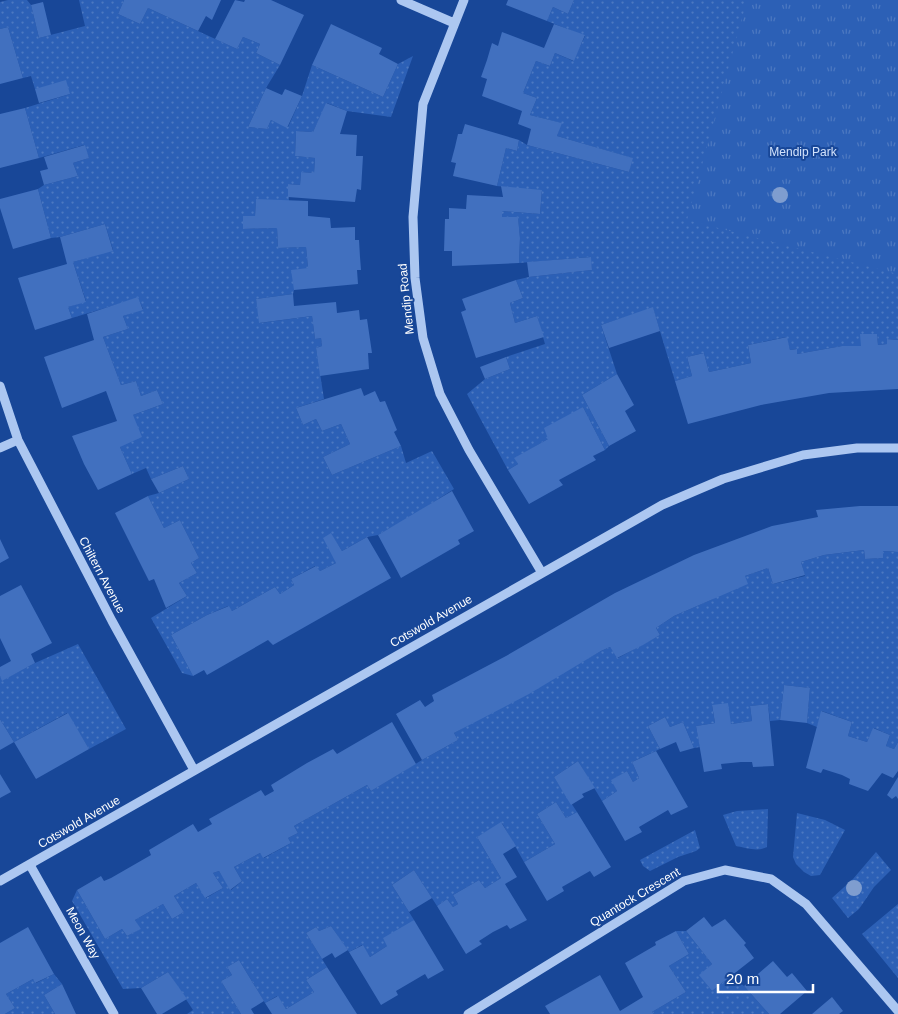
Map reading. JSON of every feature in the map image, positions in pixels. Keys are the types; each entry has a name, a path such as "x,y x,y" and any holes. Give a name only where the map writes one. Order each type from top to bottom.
{"street":[{"path":"401,0 454,23"},
{"name":"Mendip Road","path":"464,0 424,104 413,217 415,278 423,338 440,394 469,450 542,573"},
{"name":"Chiltern Avenue","path":"0,386 18,440 112,621 194,770"},
{"path":"0,448 18,440"},
{"name":"Cotswold Avenue","path":"0,881 662,505 724,479 803,455 857,448 898,448"},
{"name":"Meon Way","path":"30,864 114,1014"},
{"name":"Quantock Crescent","path":"468,1014 684,881 725,870 772,879 806,904 898,1011"}],"green space":[{"path":"27,0 31,5 39,38 85,26 79,0 124,0 118,14 140,24 148,8 237,49 243,37 260,44 256,53 280,65 266,88 248,127 267,129 271,120 288,127 302,96 312,65 383,97 398,64 413,56 391,117 347,111 327,103 313,132 296,131 295,156 315,158 314,173 301,172 300,185 288,184 289,201 256,200 255,216 243,216 243,229 277,228 278,248 306,247 308,268 293,294 256,299 260,323 312,316 315,339 321,338 322,346 316,348 324,399 296,408 303,425 316,419 322,431 341,424 350,444 323,457 332,475 401,446 406,463 432,451 454,489 378,535 367,537 342,551 331,534 336,563 320,571 315,566 291,579 294,585 280,594 275,587 232,611 228,606 207,615 171,635 193,676 182,673 151,618 187,596 179,583 197,573 191,563 199,558 180,520 164,528 148,496 189,479 183,466 151,479 146,468 132,474 120,447 133,415 163,404 157,390 141,396 136,381 121,385 103,337 128,329 123,316 143,309 138,298 72,318 68,307 86,301 73,262 113,250 105,224 51,238 38,189 44,185 78,176 73,163 89,158 84,145 39,158 25,108 70,94 35,89 31,76 23,78 8,27 0,29 0,2"},
{"path":"574,0 898,0 898,340 888,339 887,344 878,345 877,334 861,334 861,346 842,346 797,354 796,349 790,350 786,337 748,345 751,363 709,372 704,353 687,357 692,376 675,381 653,308 601,325 617,374 582,395 609,446 605,450 583,407 548,439 515,458 518,464 508,470 467,394 485,379 510,369 506,357 545,344 537,316 515,323 510,303 523,298 516,280 592,270 590,257 519,263 520,238 518,218 502,217 502,211 540,214 542,191 497,186 506,148 517,151 519,140 527,145 629,172 632,158 557,136 561,123 530,115 537,98 523,93 536,61 550,66 555,53 573,61 585,36 547,21 553,7 568,14"},
{"name":"Mendip Park","path":"747,0 898,0 898,274 687,220"},
{"path":"864,550 865,559 883,558 883,551 898,552 898,742 894,749 886,746 890,735 874,728 867,742 848,736 852,722 822,711 817,727 807,723 810,688 784,685 780,720 770,721 768,704 750,706 752,721 731,724 712,705 715,723 696,726 700,747 694,748 683,722 670,727 665,717 648,726 660,749 632,762 639,778 633,782 627,771 612,780 617,791 602,801 578,761 554,777 577,812 566,818 556,802 537,814 555,844 524,862 502,823 477,837 501,878 485,888 479,880 453,895 458,904 453,907 447,899 437,906 414,870 392,885 414,920 387,946 370,957 362,945 349,952 331,926 319,931 316,927 306,933 327,967 306,980 314,992 286,1009 277,996 265,1003 239,960 227,967 232,975 221,981 241,1014 187,1014 193,1010 168,972 141,988 123,989 72,901 77,890 105,939 122,929 127,936 140,929 135,920 163,904 172,919 184,912 174,896 196,883 206,898 223,888 213,873 219,871 231,890 242,881 234,867 260,853 264,858 291,843 288,838 298,833 294,826 367,785 371,791 458,740 454,733 601,651 610,647 618,658 660,635 656,628 674,616 713,599 745,576 768,568 773,584 805,576 801,562 824,555"},
{"path":"78,644 126,729 89,749 67,713 14,742 0,719 0,676 3,680"},
{"path":"768,809 767,847 748,849 736,846 723,815 737,811"},
{"path":"797,813 825,820 845,830 820,875 811,876 804,872 796,864 793,857"},
{"path":"695,830 700,848 696,851 678,857 650,871 643,866 640,860"},
{"path":"876,852 891,870 874,887 859,909 848,918 832,898 853,879"},
{"path":"898,904 898,978 862,934"},
{"path":"676,931 686,931 712,964 700,975 712,991 731,976 744,986 769,1014 654,1014 652,1012 686,992 669,966 689,954"},
{"path":"54,974 62,984 44,995 55,1014 5,1014 15,1008 6,994 33,979 36,983"}],"building":[{"path":"124,0 221,0 212,20 206,16 198,31 148,8 140,24 118,14"},
{"path":"235,0 244,2 245,0 271,0 304,15 280,65 256,53 260,44 243,37 237,49 215,39"},
{"path":"508,0 574,0 568,14 553,7 547,21 506,5"},
{"path":"43,2 51,35 39,38 31,5"},
{"path":"331,24 382,48 379,54 398,64 383,97 312,65"},
{"path":"554,24 585,35 574,61 555,53 550,66 536,61 523,93 537,98 530,115 562,123 557,136 633,158 629,172 527,145 531,129 518,124 522,111 482,96 487,79 481,77 492,43 498,46 502,32 544,48"},
{"path":"8,27 23,78 0,84 0,29"},
{"path":"66,80 70,94 39,103 35,89"},
{"path":"266,88 282,95 285,89 302,96 287,128 271,120 267,129 248,127"},
{"path":"326,103 347,111 340,134 357,135 356,156 363,156 361,190 357,189 355,202 288,197 288,184 300,185 301,172 314,173 315,158 295,156 296,131 313,132"},
{"path":"25,108 39,158 0,168 0,114"},
{"path":"465,124 519,140 517,151 506,148 497,186 453,176 456,163 451,162 458,134 462,134"},
{"path":"85,145 89,158 73,163 78,176 44,185 40,171 48,169 44,157"},
{"path":"501,186 542,190 540,214 502,211 502,217 518,217 520,238 519,263 452,266 452,251 444,251 445,219 449,219 449,208 466,209 467,195 503,197"},
{"path":"38,189 51,238 13,249 0,208 0,199"},
{"path":"256,199 308,201 308,216 330,218 331,228 355,227 355,240 359,240 361,270 357,270 358,284 294,290 291,270 308,268 306,247 278,248 277,228 243,229 243,216 255,216"},
{"path":"105,224 113,251 73,262 86,302 68,307 72,318 35,330 18,278 67,264 60,237"},
{"path":"591,257 592,270 529,277 527,262"},
{"path":"516,280 523,298 510,303 515,323 537,316 544,337 476,358 461,312 466,310 462,299"},
{"path":"293,294 294,306 336,302 337,313 359,310 360,320 367,319 372,353 368,353 369,369 320,376 316,348 322,346 321,338 315,339 312,316 259,323 256,299"},
{"path":"138,297 143,310 123,316 128,329 103,337 121,385 136,381 141,396 157,390 163,404 133,415 142,437 120,447 132,474 98,490 72,436 117,421 106,391 62,408 44,357 94,340 87,314"},
{"path":"653,307 660,331 609,348 601,325"},
{"path":"860,334 877,334 878,345 887,344 887,339 898,340 898,389 829,393 761,405 688,424 675,381 692,376 687,357 704,353 709,372 751,363 748,345 787,337 790,350 797,349 797,354 842,346 861,346"},
{"path":"506,357 510,369 485,379 480,367"},
{"path":"617,374 634,405 625,411 636,431 609,446 582,395"},
{"path":"361,388 364,396 375,391 380,402 385,401 397,430 394,432 401,446 332,475 323,457 350,444 341,424 322,431 316,419 303,425 296,408"},
{"path":"583,407 605,450 593,456 596,460 559,480 563,485 529,504 508,470 518,464 514,458 548,439 544,428"},
{"path":"183,466 189,479 159,493 151,479"},
{"path":"452,491 474,531 458,540 460,544 401,578 378,535"},
{"path":"148,496 164,528 180,520 199,558 191,563 197,573 179,583 187,596 166,608 154,579 149,581 115,513"},
{"path":"860,506 898,506 898,552 883,551 883,558 865,559 864,550 824,555 801,562 805,575 773,584 768,568 745,576 748,584 674,616 656,628 660,635 643,645 617,658 610,647 601,651 529,694 454,733 458,740 422,760 396,714 420,700 425,707 434,701 432,695 506,656 615,593 694,555 772,526 818,517 816,510"},
{"path":"331,533 342,551 367,537 391,578 273,645 268,640 207,675 204,670 193,676 171,635 207,615 229,606 232,611 275,587 280,594 294,585 291,579 316,566 320,571 336,563 323,538"},
{"path":"0,539 9,558 0,563"},
{"path":"21,585 52,643 31,654 35,663 2,681 0,667 11,661 0,638 0,596"},
{"path":"784,685 810,688 807,723 780,720"},
{"path":"728,703 731,724 752,721 750,706 768,704 774,766 753,767 752,762 741,762 721,764 722,769 704,772 696,726 715,723 712,705"},
{"path":"821,711 852,722 848,736 867,742 873,728 890,735 886,746 894,749 898,742 898,771 893,778 882,773 868,791 849,784 850,779 842,775 823,769 821,773 806,768"},
{"path":"68,713 89,749 36,779 14,742"},
{"path":"665,717 670,727 683,722 694,748 680,752 676,742 660,749 648,726"},
{"path":"0,719 14,742 0,750"},
{"path":"392,722 416,764 371,791 367,785 294,826 298,833 288,838 291,843 263,858 260,853 234,867 242,881 230,890 219,871 213,873 223,888 205,898 196,883 174,896 184,912 172,919 163,904 135,920 141,929 127,936 122,929 105,939 77,890 101,876 104,881 111,878 151,855 149,850 193,824 198,832 212,824 209,819 261,790 265,796 274,791 271,785 307,763 333,749 337,754"},
{"path":"656,751 688,807 671,815 668,810 639,827 642,832 625,841 602,801 617,791 611,780 627,771 633,782 639,778 632,762"},
{"path":"578,761 595,788 582,794 584,797 571,805 554,777"},
{"path":"0,774 11,792 0,798"},
{"path":"898,777 898,799 896,796 892,799 887,795"},
{"path":"556,802 566,818 577,812 611,867 594,877 590,871 562,887 564,891 547,901 524,862 555,844 537,814"},
{"path":"501,822 516,846 503,854 517,877 505,884 527,920 510,929 507,925 493,932 479,941 482,944 466,954 437,906 447,899 453,907 458,904 453,895 479,880 485,888 501,878 477,837"},
{"path":"414,870 432,898 409,912 392,885"},
{"path":"704,917 712,927 725,919 746,943 744,945 754,958 712,991 699,975 712,964 686,931"},
{"path":"414,920 444,970 428,979 425,974 396,991 398,995 381,1005 349,952 363,945 370,957 387,946 383,938"},
{"path":"331,926 348,950 335,958 332,953 322,959 306,933 316,927 319,931"},
{"path":"28,927 54,974 35,983 33,979 6,994 15,1008 5,1014 0,1014 0,943"},
{"path":"676,931 689,954 669,966 686,992 652,1012 654,1014 550,1014 545,1006 600,975 620,1011 643,997 625,963 656,945 655,942"},
{"path":"239,960 264,1001 251,1009 254,1014 241,1014 221,981 232,975 227,967"},
{"path":"773,961 787,977 792,973 807,991 780,1014 769,1014 744,986"},
{"path":"327,967 357,1014 272,1014 265,1003 278,996 286,1009 314,992 306,980"},
{"path":"168,972 187,999 162,1014 157,1014 141,988"},
{"path":"62,984 76,1014 55,1014 44,995"},
{"path":"832,997 843,1011 839,1014 812,1014"}]}
